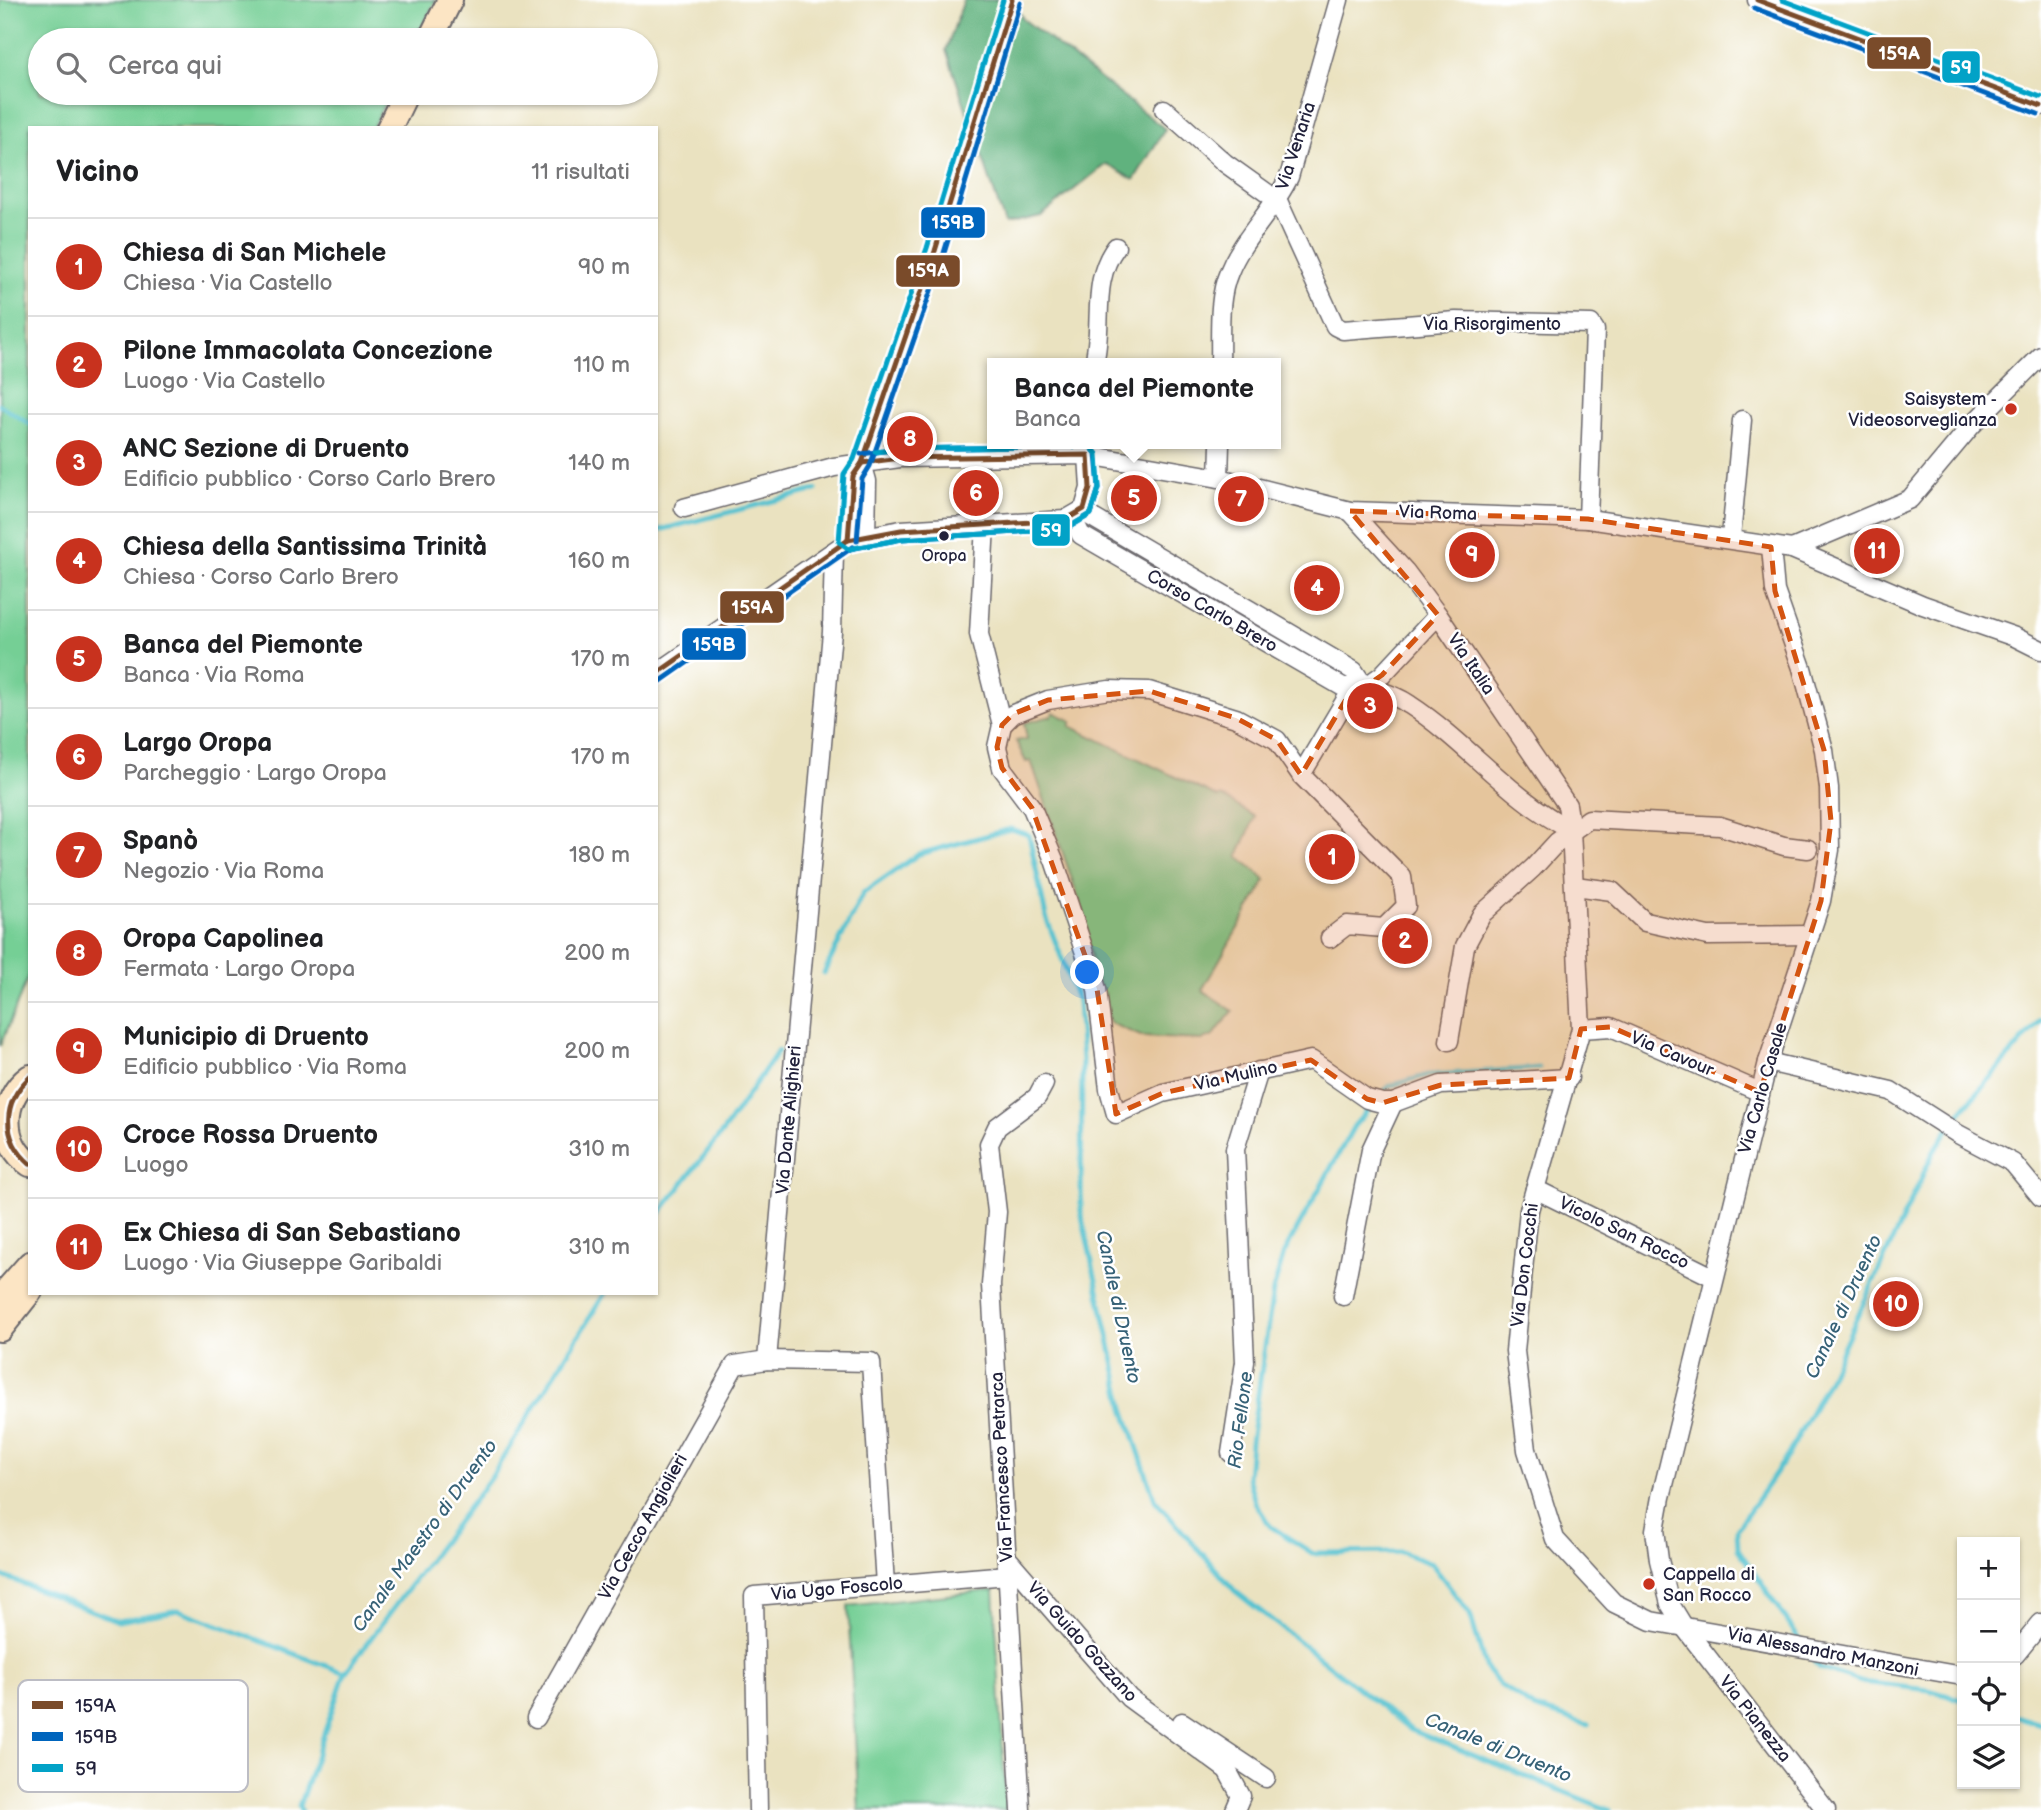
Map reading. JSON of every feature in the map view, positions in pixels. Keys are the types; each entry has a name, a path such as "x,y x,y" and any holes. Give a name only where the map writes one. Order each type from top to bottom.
{"street":[{"path":"436,28 450,0"},
{"path":"857,539 853,476 862,463 921,296 959,177 991,56 1012,0"},
{"name":"Via Venaria","path":"1220,358 1221,309 1228,272 1244,245 1278,201 1289,177 1339,0"},
{"path":"1763,1 2041,106"},
{"path":"390,126 400,105"},
{"path":"1164,109 1225,163 1278,201"},
{"name":"Via Risorgimento","path":"1278,201 1335,326 1343,330 1457,321 1591,324 1595,330 1588,519"},
{"path":"1094,358 1098,297 1108,259 1116,247"},
{"path":"1792,549 1910,499 1971,426 2041,356"},
{"path":"1731,537 1742,420"},
{"name":"Via Roma","path":"684,508 834,467 900,457 1060,449 1219,478 1350,511 1588,519 1731,537 1792,549"},
{"path":"1219,478 1220,449"},
{"path":"658,673 857,539 901,530 1065,520 1078,513 1090,488 1088,456"},
{"name":"Via Italia","path":"1350,511 1405,572 1437,615 1567,804 1571,830"},
{"name":"Corso Carlo Brero","path":"1078,513 1081,536 1308,667 1343,687 1364,686 1409,704 1544,816 1571,830"},
{"path":"985,525 981,649 1002,725 1013,715 1048,700 1109,690 1149,691 1236,718 1277,740 1301,775 1402,877 1406,906 1384,928 1347,925 1330,938"},
{"name":"Via Carlo Casale","path":"1684,1628 1671,1604 1655,1530 1713,1277 1760,1092 1827,874 1829,788 1816,715 1775,591 1771,547"},
{"path":"1792,549 1923,604 2015,637 2041,650"},
{"name":"Via Dante Alighieri","path":"767,1360 832,632 834,552"},
{"path":"1301,775 1345,701 1382,675 1437,615"},
{"name":"Via Mulino","path":"1002,725 998,747 1002,768 1032,808 1066,896 1097,989 1109,1089 1116,1114 1163,1093 1311,1060 1381,1102"},
{"path":"1449,1041 1465,946 1482,914 1571,830 1589,819 1720,826 1783,846 1808,849"},
{"name":"Via Don Cocchi","path":"1571,830 1581,1029 1529,1210 1515,1351 1527,1450 1555,1539 1614,1603 1651,1620 1684,1628"},
{"path":"1574,886 1612,891 1645,922 1708,936 1810,934"},
{"name":"Via Cavour","path":"1581,1029 1611,1027 1760,1092"},
{"path":"1768,1062 1891,1091 1958,1134 2013,1163 2041,1197"},
{"path":"1231,1453 1245,1362 1236,1149 1259,1071"},
{"path":"1343,1296 1381,1102 1441,1085 1569,1078"},
{"path":"28,1079 10,1095 2,1118 2,1131 16,1154 28,1163"},
{"name":"Via Francesco Petrarca","path":"1021,1810 991,1285 997,1212 989,1144 997,1127 1037,1097 1044,1084"},
{"name":"Vicolo San Rocco","path":"1535,1189 1713,1277"},
{"path":"0,1298 28,1266"},
{"path":"0,1329 28,1294"},
{"path":"767,1360 871,1362 885,1586"},
{"name":"Via Cecco Angiolieri","path":"536,1718 735,1365 767,1360"},
{"name":"Via Ugo Foscolo","path":"758,1810 754,1596 885,1586 1007,1559"},
{"name":"Via Guido Gozzano","path":"1007,1559 1139,1690 1266,1779"},
{"name":"Via Guido Gozzano","path":"1007,1559 1129,1698 1227,1770 1241,1796 1235,1810"},
{"path":"2020,1649 2041,1623"},
{"name":"Via Alessandro Manzoni","path":"1684,1628 1782,1642 1957,1675"},
{"name":"Via Pianezza","path":"1684,1628 1826,1810"}],"highlighted area":[{"path":"1350,511 1588,519 1771,547 1775,591 1824,750 1831,821 1821,901 1760,1092 1611,1027 1581,1029 1569,1078 1441,1085 1382,1103 1367,1099 1311,1060 1163,1093 1116,1114 1097,989 1032,808 1002,768 997,747 1002,725 1013,714 1048,700 1149,691 1236,718 1277,740 1301,775 1345,701 1382,675 1438,615"}],"green space":[{"path":"0,0 436,0 422,28 28,28 28,105 384,105 373,126 28,126 28,977 0,1046"},
{"path":"964,0 1013,0 1023,19 1165,129 1134,180 1106,164 1041,216 1005,224 946,50"},
{"path":"1053,712 1072,721 1070,726 1219,798 1221,796 1255,817 1238,856 1266,880 1202,990 1233,1011 1212,1037 1202,1040 1143,1037 1112,1024 1105,1015 1083,922 1086,920 1031,761 1026,762 1016,741 1027,739 1024,723 1052,716"},
{"path":"994,1590 1006,1810 859,1810 848,1606"}],"waterway":[{"path":"0,405 28,423"},
{"path":"658,530 816,490"},
{"name":"Canale di Druento","path":"824,973 863,893 919,854 1011,829 1029,835 1046,917 1078,1001 1082,1060 1081,1212 1124,1408 1155,1500 1235,1591 1411,1730 1609,1810"},
{"name":"Canale di Druento","path":"1802,1643 1738,1549 1737,1529 1788,1455 1827,1382 1933,1153 1957,1116 2041,1020"},
{"name":"Canale Maestro di Druento","path":"658,1215 724,1130 778,1051"},
{"name":"Rio Fellone","path":"1539,1068 1428,1075 1389,1086 1354,1126 1284,1253 1273,1291 1248,1477 1255,1502 1270,1526 1312,1553 1401,1552 1432,1564 1470,1614 1486,1669 1500,1685 1534,1708 1588,1725"},
{"name":"Canale Maestro di Druento","path":"301,1810 299,1806 345,1673 491,1477 604,1295"},
{"path":"0,1575 118,1621 179,1610 345,1673"},
{"name":"Canale di Druento","path":"1809,1654 1819,1668 1861,1682 1929,1690 1957,1698"},
{"name":"Canale di Druento","path":"2020,1718 2041,1724"}],"transit line":[{"name":"59","path":"1003,0 927,248 854,459 844,474 839,542 849,549 902,539 1066,529 1091,514 1099,488 1097,454 1093,449"},
{"name":"159A","path":"848,540 853,476 862,463 935,251 1012,0"},
{"name":"159A","path":"1757,0 2041,106"},
{"name":"59","path":"1782,0 2041,97"},
{"name":"159B","path":"857,541 862,479 870,466 944,253 1020,3"},
{"name":"159B","path":"1754,8 2038,114"},
{"name":"159B","path":"861,454 900,449 987,448"},
{"name":"59","path":"875,452 987,448"},
{"name":"159B","path":"850,549 902,539 1066,529 1091,514 1099,488 1096,453 1093,449"},
{"name":"159A","path":"848,540 901,530 1065,520 1084,509 1090,488 1088,455 900,458 862,463"},
{"name":"159A","path":"658,673 848,540"},
{"name":"159B","path":"661,681 853,547"},
{"name":"159A","path":"28,1079 14,1098 9,1120 14,1143 28,1162"}],"place":[{"name":"Saisystem - Videosorveglianza","path":"2011,409"},
{"name":"Oropa Capolinea","path":"910,439"},
{"name":"Largo Oropa","path":"976,493"},
{"name":"Banca del Piemonte","path":"1134,498"},
{"name":"Spanò","path":"1241,499"},
{"name":"Oropa","path":"944,536"},
{"name":"Ex Chiesa di San Sebastiano","path":"1877,551"},
{"name":"Municipio di Druento","path":"1472,555"},
{"name":"Chiesa della Santissima Trinità","path":"1317,588"},
{"name":"ANC Sezione di Druento","path":"1370,706"},
{"name":"Chiesa di San Michele","path":"1332,857"},
{"name":"Pilone Immacolata Concezione","path":"1405,941"},
{"name":"Croce Rossa Druento","path":"1896,1304"},
{"name":"Cappella di San Rocco","path":"1649,1584"}]}
